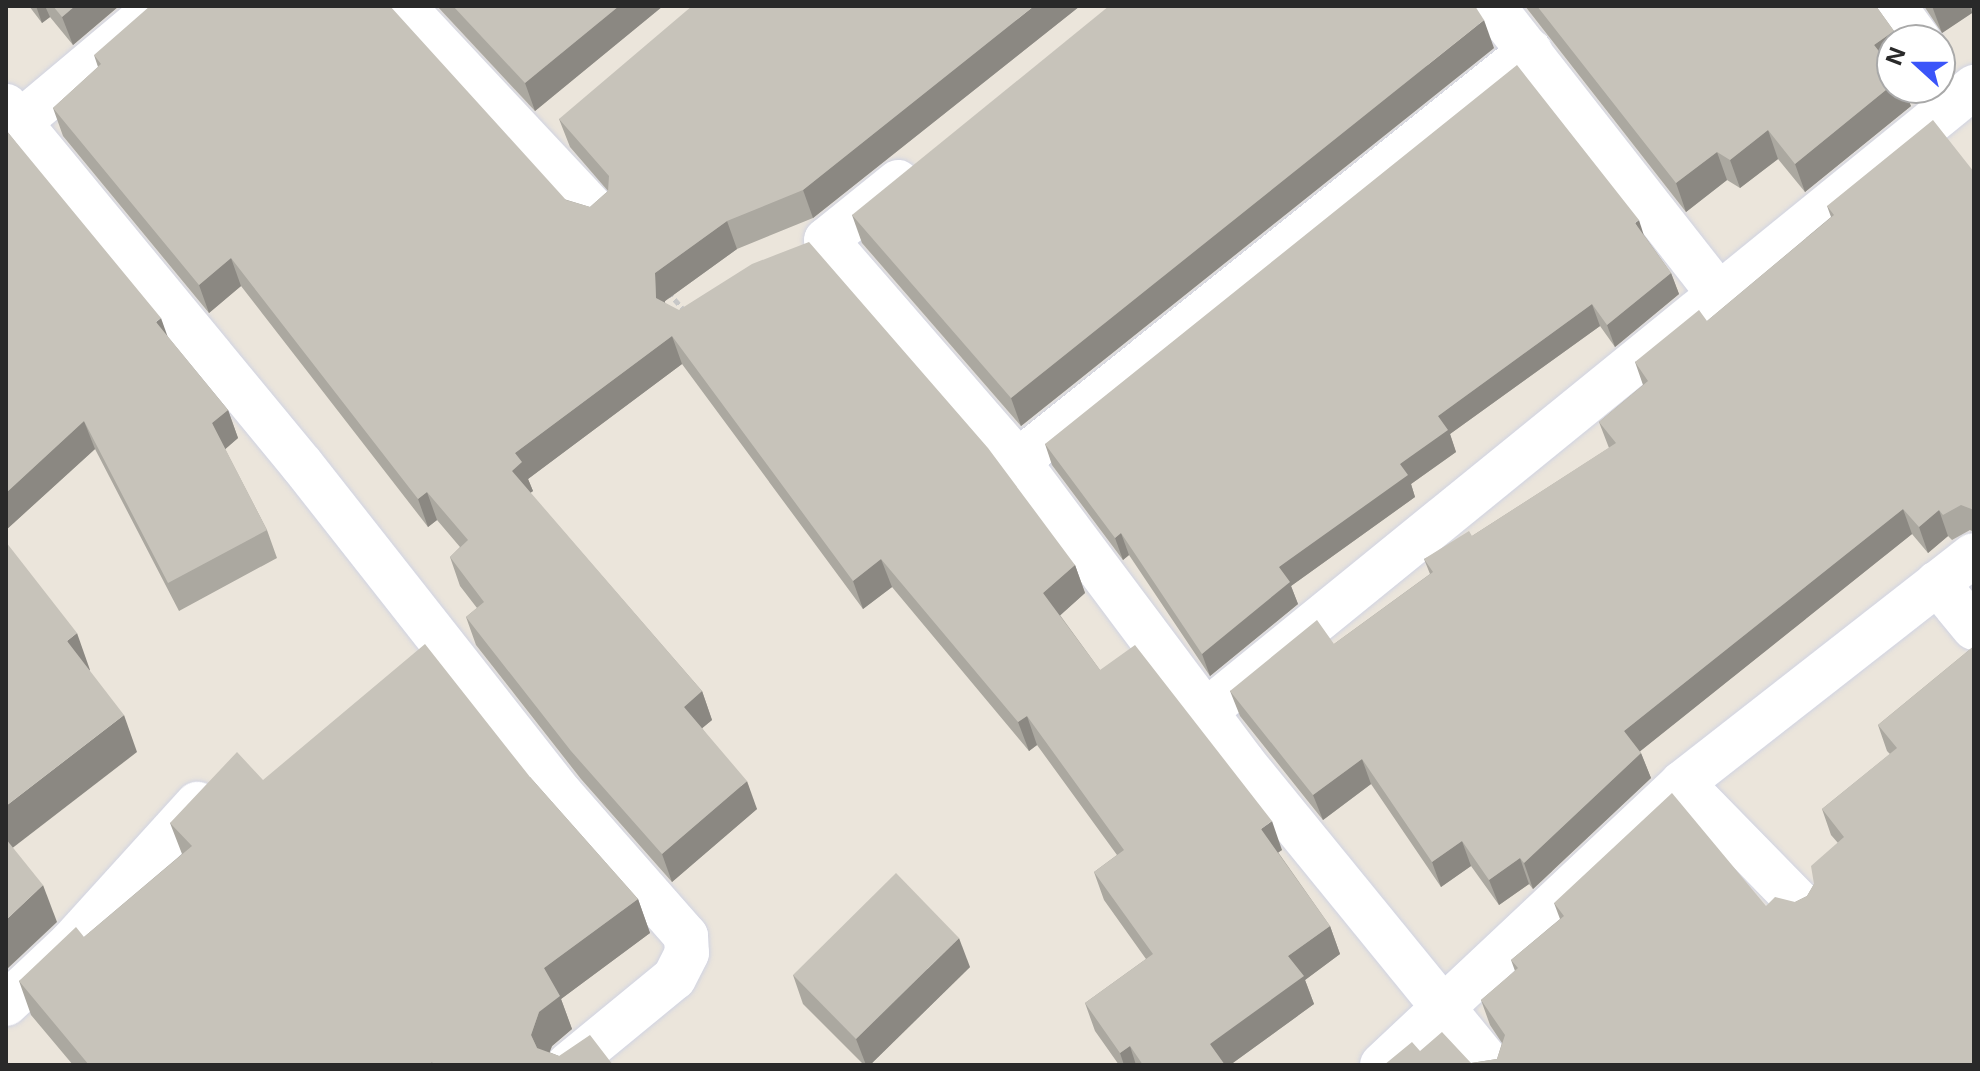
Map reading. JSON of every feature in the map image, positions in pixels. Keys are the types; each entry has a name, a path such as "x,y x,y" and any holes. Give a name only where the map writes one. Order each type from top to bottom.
{"street":[{"path":"158,6 13,114 302,465 562,795 686,936 687,953 674,978 568,1065"},
{"path":"403,6 595,211"},
{"path":"1493,6 1719,294"},
{"path":"1894,6 1907,24"},
{"path":"1018,461 1530,51"},
{"path":"1206,711 1962,92"},
{"path":"534,145 569,115"},
{"path":"936,151 807,248 1018,461 1206,711 1440,1008 1490,1065"},
{"path":"1382,1065 1682,783 1974,555"},
{"path":"1937,583 1974,628"},
{"path":"1682,783 1799,903"},
{"path":"6,1004 71,943 197,804"}],"path":[{"path":"657,279 687,313"}],"building":[{"path":"53,6 75,6 62,17"},
{"path":"150,6 390,6 566,200 590,207 608,191 609,176 559,119 692,6 1034,6 803,190 727,221 655,273 656,298 679,310 752,264 809,242 988,448 1075,565 1043,593 1100,670 1135,645 1272,821 1261,829 1330,926 1288,956 1304,976 1210,1044 1225,1065 1143,1065 1130,1046 1120,1053 1085,1003 1153,954 1094,872 1124,850 1027,716 1018,722 881,559 853,581 672,336 515,453 522,462 512,471 702,691 684,707 747,781 662,854 571,751 466,617 484,602 450,557 468,540 427,492 418,499 231,258 199,285 53,108 101,64 94,55"},
{"path":"453,6 619,6 525,83"},
{"path":"1109,6 1475,6 1484,20 1011,398 852,215"},
{"path":"1537,6 1876,6 1889,24 1876,24 1876,98 1795,164 1768,130 1730,160 1717,152 1676,183"},
{"path":"1517,65 1639,220 1635,223 1671,273 1607,325 1592,304 1438,416 1448,430 1400,464 1408,475 1279,567 1290,582 1202,654 1121,533 1115,538 1045,444"},
{"path":"1933,120 1974,172 1974,510 1961,505 1943,515 1939,510 1919,527 1903,509 1624,731 1641,753 1524,863 1520,858 1489,880 1462,841 1432,862 1362,759 1313,795 1230,691 1317,620 1334,644 1433,572 1424,559 1469,531 1472,536 1616,443 1599,422 1648,381 1635,362 1699,310 1707,321 1834,215 1827,206"},
{"path":"6,130 161,318 156,322 228,410 212,423 267,530 168,583 84,421 6,493"},
{"path":"6,542 77,633 67,641 124,715 6,806"},
{"path":"425,644 530,777 638,899 544,968 560,996 539,1012 531,1035 537,1048 559,1056 590,1035 613,1065 434,1065 432,1062 428,1065 89,1065 19,981 76,927 84,937 192,846 170,823 237,752 263,780"},
{"path":"1974,646 1974,1065 1384,1065 1412,1042 1420,1051 1442,1032 1471,1063 1497,1059 1505,1035 1481,1000 1518,968 1511,960 1564,916 1554,903 1672,793 1766,906 1775,897 1795,902 1807,896 1814,884 1811,866 1844,837 1822,809 1897,748 1878,725"},
{"path":"6,839 43,885 6,920"},
{"path":"896,873 959,938 856,1039 793,975"}]}
